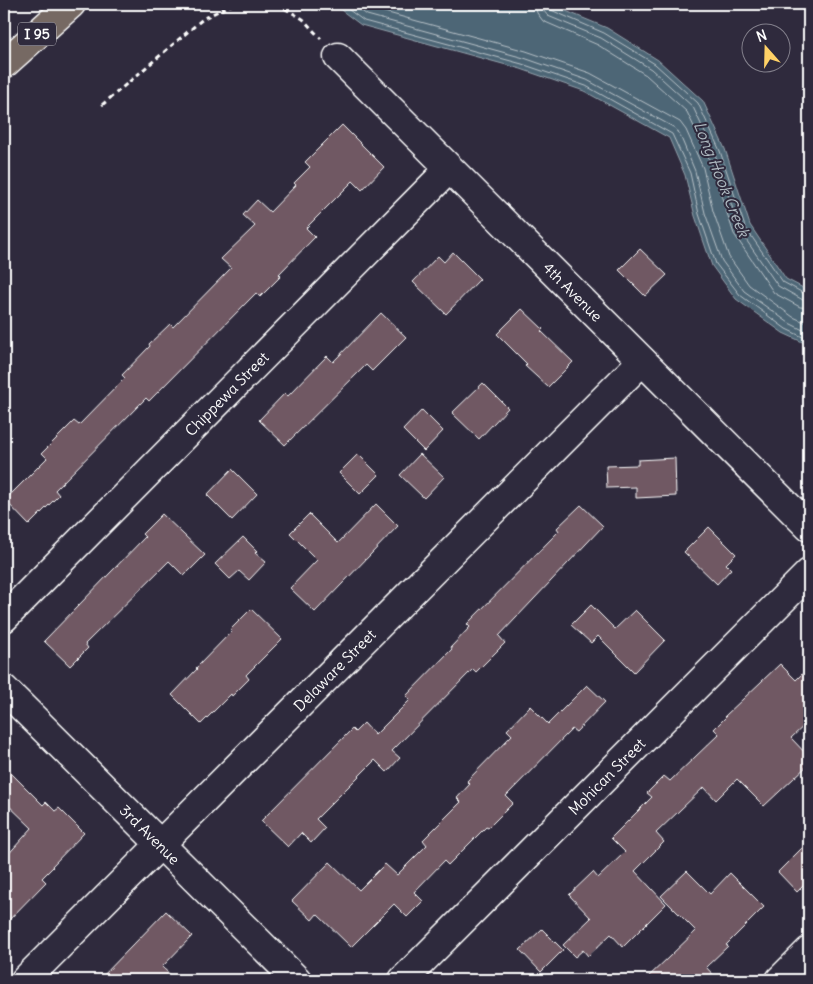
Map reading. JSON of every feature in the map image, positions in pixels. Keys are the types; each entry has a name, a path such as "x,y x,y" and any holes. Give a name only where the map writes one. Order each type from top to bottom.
{"highway":[{"name":"I 95","path":"4,64 71,4"}],"street":[{"name":"4th Avenue","path":"338,57 809,527"},
{"name":"Chippewa Street","path":"4,618 449,169"},
{"name":"Delaware Street","path":"25,980 642,361"},
{"name":"Mohican Street","path":"402,980 809,573"},
{"name":"3rd Avenue","path":"4,689 298,980"},
{"path":"780,980 809,951"}],"path":[{"path":"102,105 204,18 233,4"},
{"path":"278,4 303,19 338,57"}],"water":[{"name":"Long Hook Creek","path":"333,4 549,4 607,28 658,60 703,101 725,149 750,225 786,279 809,291 809,345 783,333 736,299 712,266 695,216 685,175 669,138 584,91 521,69 361,25"}],"building":[{"path":"342,125 384,167 362,190 353,181 306,228 315,237 279,274 281,276 260,297 256,293 149,401 146,398 55,490 59,495 29,525 5,500 47,458 42,453 74,421 79,425 125,378 122,375 150,346 149,344 170,324 173,327 231,268 221,259 255,226 243,215 257,200 270,212 310,167 305,162"},
{"path":"640,249 667,275 645,296 619,270"},
{"path":"453,252 480,279 446,314 413,282 438,256 444,262"},
{"path":"522,309 543,329 541,331 573,362 548,387 525,366 527,364 497,334"},
{"path":"381,313 406,337 372,371 366,365 285,445 259,420 285,393 288,396 327,356 333,362"},
{"path":"483,383 508,408 479,439 452,413"},
{"path":"422,410 443,431 424,451 403,430"},
{"path":"358,454 379,475 360,494 339,473"},
{"path":"420,454 444,477 424,498 400,475"},
{"path":"675,458 676,496 636,498 636,487 607,488 606,466 638,465 638,460"},
{"path":"232,469 257,494 232,520 207,495"},
{"path":"376,504 398,526 315,612 290,588 317,560 290,533 309,514 338,543"},
{"path":"581,505 603,526 499,636 505,643 476,672 473,669 392,751 400,758 387,772 375,760 316,819 325,828 311,843 301,833 288,847 261,821 352,729 355,732 364,723 375,735 410,700 406,696 452,649 451,647 470,627 467,624 559,531 557,528"},
{"path":"162,514 205,555 184,576 169,561 85,644 88,648 70,666 44,641 145,537 142,534"},
{"path":"709,527 736,554 726,564 731,569 717,584 684,552"},
{"path":"243,537 257,551 255,553 266,562 249,580 239,571 230,579 215,564"},
{"path":"591,605 615,629 635,610 665,640 634,672 598,636 591,643 571,625"},
{"path":"251,609 282,639 246,675 249,679 201,724 172,695"},
{"path":"780,664 796,680 809,667 809,721 791,738 809,757 809,764 764,806 737,779 716,800 704,787 656,833 664,842 635,871 666,904 623,947 611,934 588,956 583,950 575,957 563,945 591,918 569,895 593,872 598,878 625,852 611,838 652,797 647,793 664,776 670,781 719,734 714,729 725,716"},
{"path":"587,685 605,702 576,732 572,729 506,796 513,803 488,828 486,827 448,865 444,861 414,892 423,901 407,917 394,904 351,947 317,914 312,920 292,901 330,862 359,890 385,864 397,875 427,845 423,840 461,802 457,798 470,784 467,781 512,735 507,730 530,706 548,724"},
{"path":"4,766 43,805 46,802 55,811 59,808 84,833 42,878 46,882 4,925 4,859 32,828 4,801"},
{"path":"809,841 809,880 797,892 778,872"},
{"path":"687,871 710,894 730,873 764,907 706,967 718,980 645,980 696,931 661,896"},
{"path":"166,911 192,936 162,967 176,980 99,980"},
{"path":"542,929 563,950 541,972 520,950"}]}
